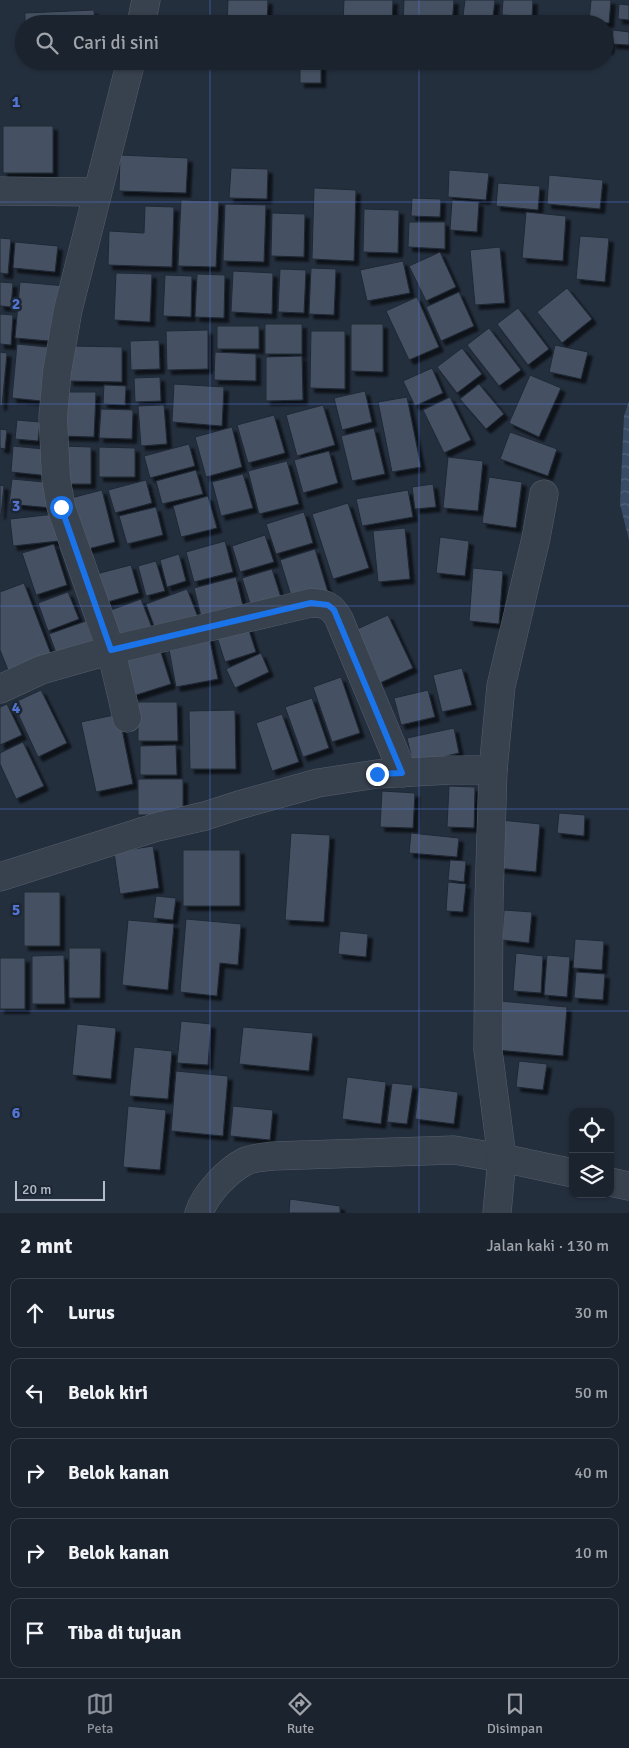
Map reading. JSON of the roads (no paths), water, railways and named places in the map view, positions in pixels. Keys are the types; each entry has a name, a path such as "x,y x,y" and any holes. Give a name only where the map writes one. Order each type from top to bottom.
{"street":[{"path":"142,15 146,0"},
{"path":"127,718 111,650 61,507 56,478 53,417 57,372 68,310 129,70"},
{"path":"0,191 97,192"},
{"path":"497,1213 502,1158 488,1050 489,900 493,770 502,686 536,538 544,494"},
{"path":"0,689 42,670 111,650 311,603 328,605 334,610 339,619 402,773"},
{"path":"0,877 157,827 205,816 318,783 377,774 493,770"},
{"path":"199,1213 202,1203 212,1190 234,1170 246,1161 273,1156 454,1150 569,1172"},
{"path":"614,1183 629,1186"}],"water":[{"path":"629,401 629,540 620,504 624,416"}]}
